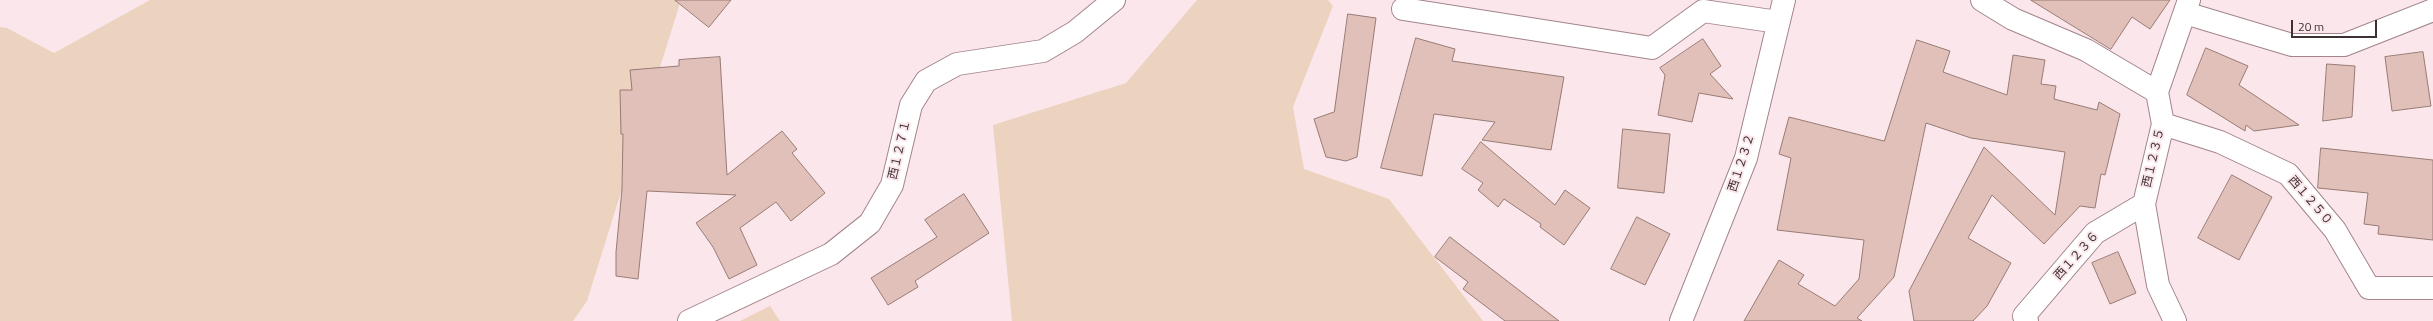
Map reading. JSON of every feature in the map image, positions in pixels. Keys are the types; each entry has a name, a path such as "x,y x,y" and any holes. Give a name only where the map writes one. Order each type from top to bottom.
{"street":[{"name":"西１２７１","path":"689,321 831,254 870,223 892,185 911,105 926,80 957,64 1043,51 1075,32 1114,0"},
{"name":"西１２３２","path":"1681,321 1746,158 1784,0"},
{"path":"1982,0 2013,19 2086,50 2157,92 2187,7 2292,44 2344,45 2433,10"},
{"path":"1403,9 1652,48 1703,11 1778,22"},
{"name":"西１２３５","path":"2157,92 2163,124 2144,204 2158,285 2175,321"},
{"name":"西１２５０","path":"2163,124 2220,142 2288,174 2335,230 2369,288 2433,288"},
{"name":"西１２３６","path":"2027,321 2024,316 2096,233 2144,204"}],"shaded area":[{"path":"150,0 681,0 587,301 573,321 0,321 0,27 7,28 54,53"},
{"path":"1197,0 1328,0 1333,6 1293,107 1304,169 1389,199 1483,321 1012,321 993,125 1126,83"},
{"path":"770,306 780,321 740,321"}],"building":[{"path":"675,0 731,0 709,27"},
{"path":"2031,0 2170,0 2150,29 2132,17 2111,49"},
{"path":"1348,14 1376,18 1357,157 1346,161 1326,157 1314,119 1334,112"},
{"path":"1416,38 1455,49 1452,61 1564,77 1551,150 1482,140 1495,122 1434,114 1422,176 1381,168"},
{"path":"1703,39 1721,66 1710,74 1733,99 1699,93 1692,122 1658,115 1665,75 1660,68"},
{"path":"1917,40 1950,51 1943,72 2007,95 2013,55 2045,60 2041,84 2056,86 2054,99 2097,110 2099,102 2120,114 2105,175 2101,174 2095,208 2080,206 2044,244 1992,195 1968,238 2011,263 1987,306 1973,321 1914,321 1909,291 1984,147 2055,215 2065,152 1971,138 1926,123 1894,277 1857,318 1862,321 1744,321 1779,260 1804,275 1798,284 1835,306 1859,279 1864,240 1777,230 1791,158 1779,154 1789,117 1884,141"},
{"path":"2206,48 2248,66 2239,85 2299,125 2254,131 2246,125 2245,131 2187,95"},
{"path":"2423,52 2431,106 2392,111 2385,57"},
{"path":"720,57 727,175 782,131 797,149 792,153 825,193 791,221 776,202 740,228 757,265 729,279 713,247 696,223 736,195 647,191 638,279 616,276 616,252 622,189 623,134 621,134 620,90 632,90 630,70 679,66 679,60"},
{"path":"2327,64 2355,66 2352,117 2323,121"},
{"path":"1623,129 1670,134 1664,193 1618,188"},
{"path":"1481,142 1555,205 1565,190 1590,208 1564,245 1540,227 1541,224 1504,199 1498,207 1478,190 1483,183 1462,169"},
{"path":"2321,148 2433,160 2433,240 2378,234 2379,226 2364,224 2368,193 2318,188"},
{"path":"2232,175 2272,197 2239,260 2198,238"},
{"path":"964,194 989,233 915,281 918,287 888,305 871,278 937,237 925,220"},
{"path":"1637,217 1670,234 1645,285 1611,269"},
{"path":"1450,237 1559,321 1505,321 1463,289 1468,282 1435,257"},
{"path":"2118,252 2136,293 2110,304 2092,263"}]}
